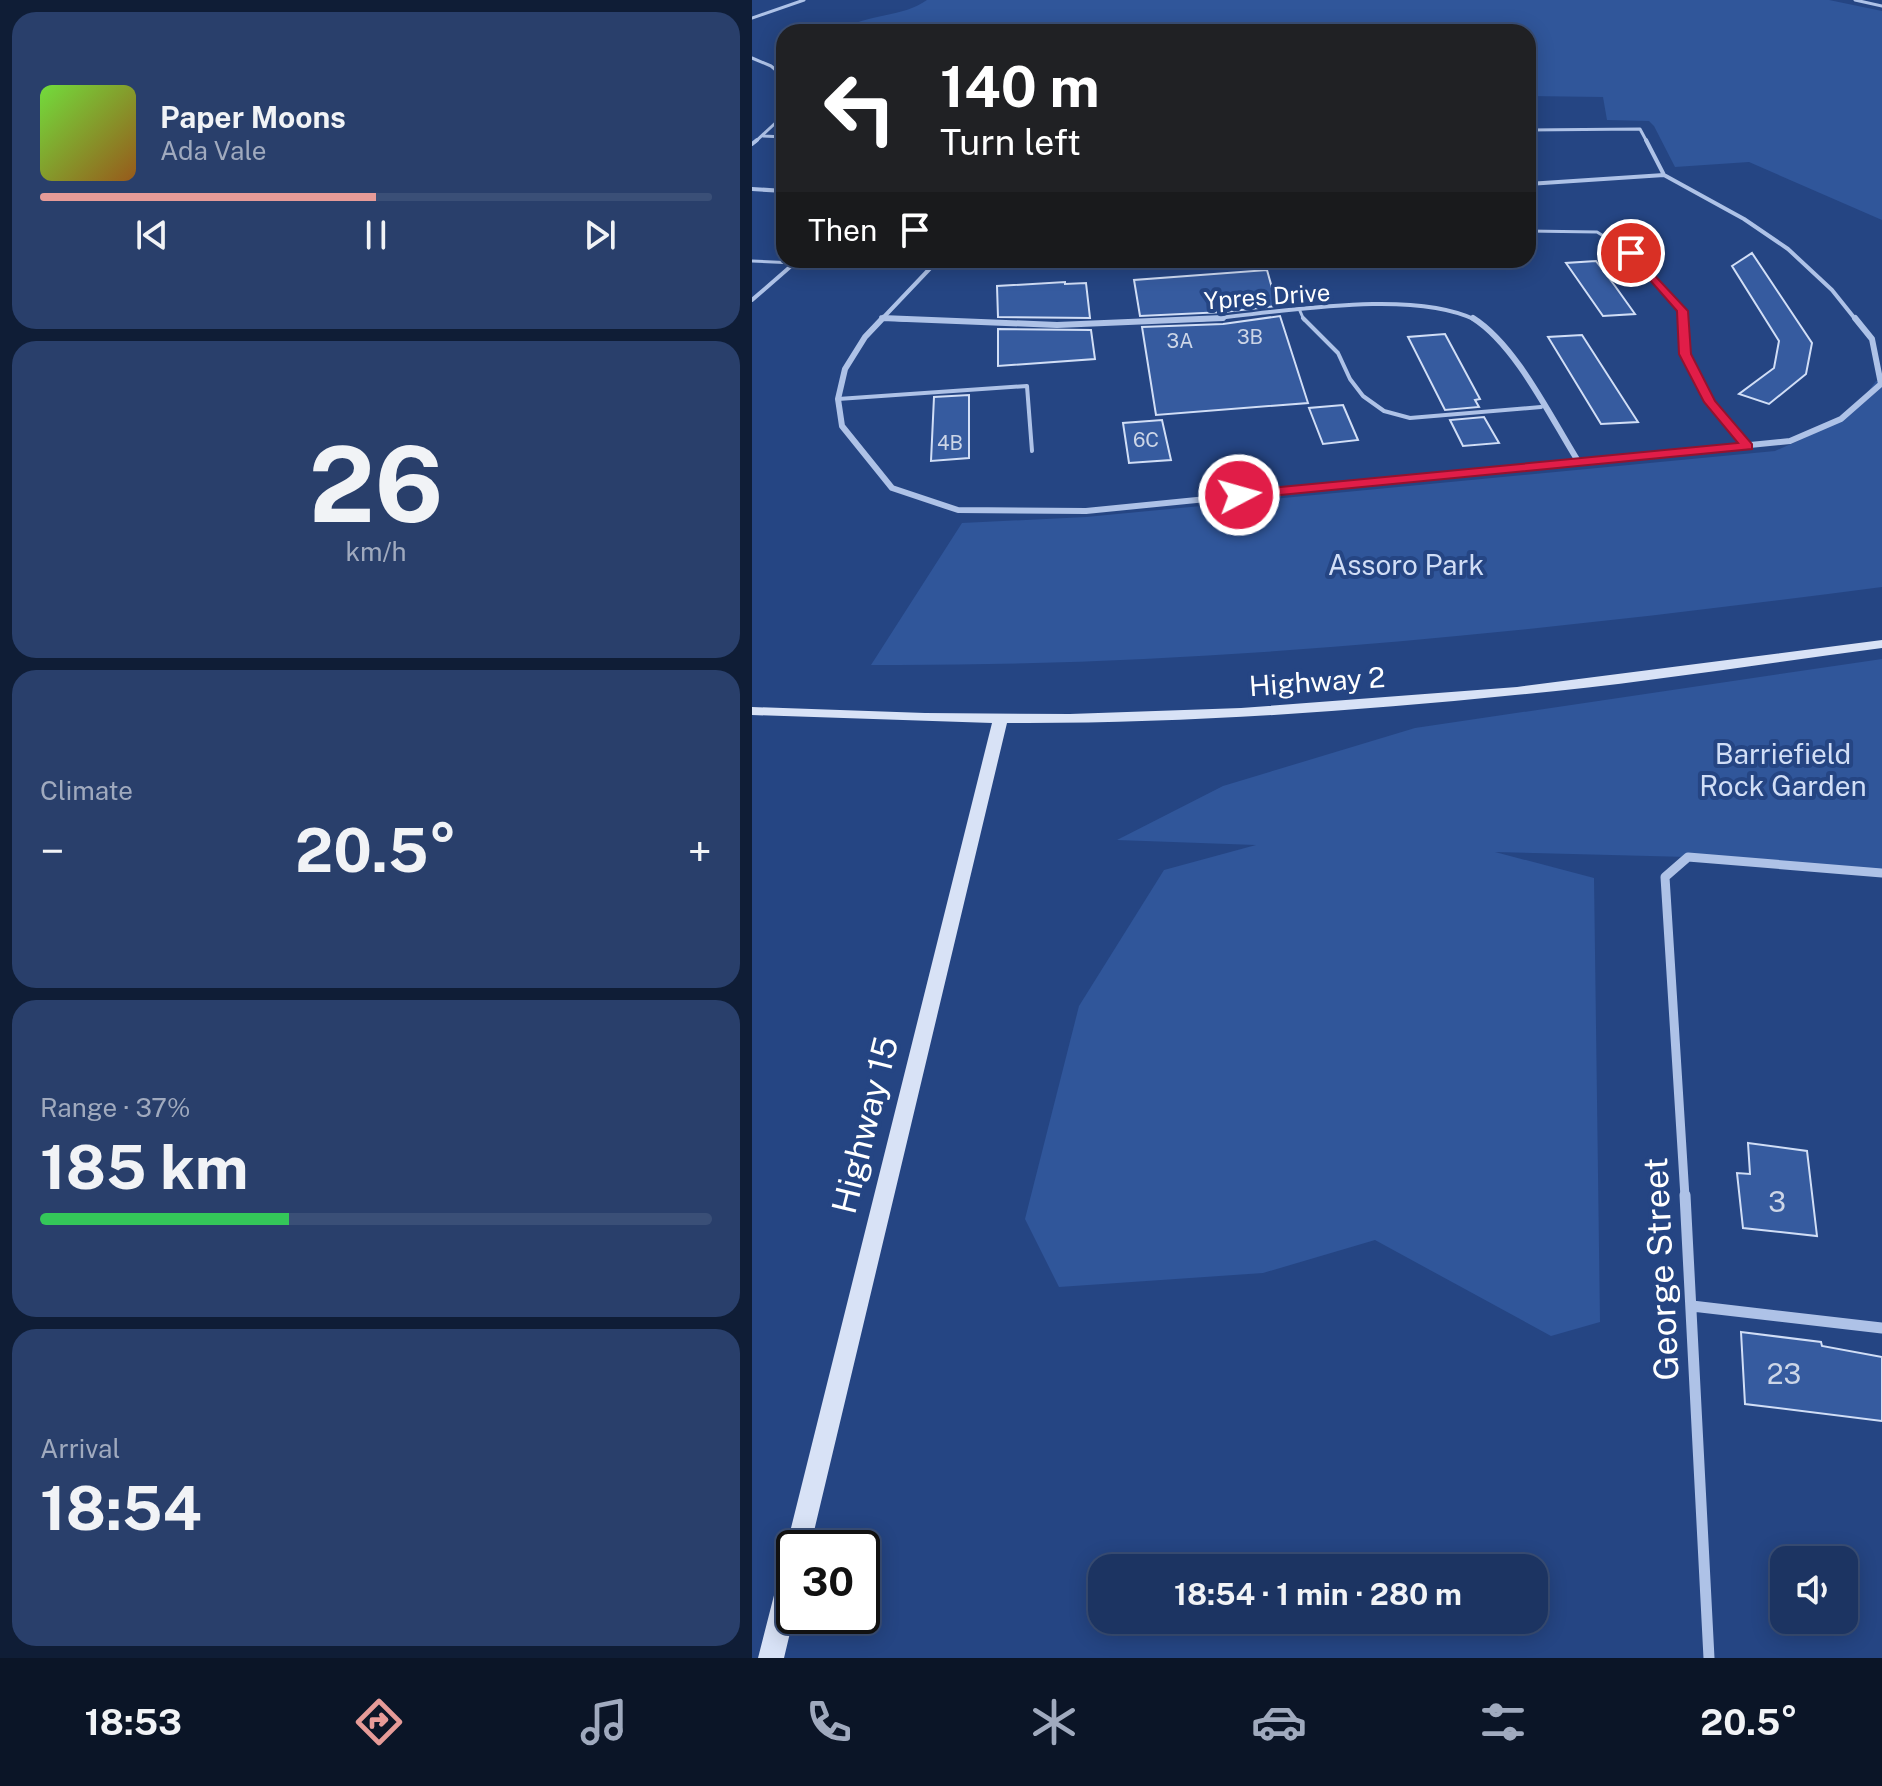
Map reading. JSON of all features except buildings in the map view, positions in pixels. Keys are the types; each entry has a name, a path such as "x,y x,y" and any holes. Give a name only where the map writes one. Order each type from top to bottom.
{"main road":[{"name":"Highway 2","path":"752,711 1086,718 1374,704 1532,689 1882,644"},
{"name":"Highway 15","path":"802,1530 1001,718"},
{"path":"771,1658 777,1634"}],"street":[{"path":"752,18 804,0"},
{"path":"1855,0 1882,6"},
{"path":"752,58 776,70"},
{"path":"752,144 776,123"},
{"path":"1536,130 1640,129 1664,175"},
{"path":"763,136 776,137"},
{"path":"930,268 865,337 845,369 838,399 842,426 892,488 958,510 1086,511 1790,441 1841,419 1881,384 1872,339 1832,290 1788,249 1744,219 1664,175 1536,183"},
{"path":"752,189 776,190"},
{"path":"752,300 789,268"},
{"name":"Ypres Drive","path":"882,318 954,325 1025,326 1162,322 1391,304 1445,309 1477,320 1500,342 1578,461"},
{"name":"George Street","path":"1709,1658 1692,1306 1665,877 1688,857 1882,873"},
{"path":"1692,1306 1882,1328"}],"lane":[{"path":"1536,231 1597,232 1631,253 1683,311 1685,354 1710,402 1747,446"},
{"path":"752,261 776,261"},
{"path":"1300,311 1306,326 1339,354 1352,383 1375,408 1389,415 1410,418 1541,407"},
{"path":"838,399 1027,386 1032,451"}],"green space":[{"path":"927,0 1829,0 1882,11 1882,220 1749,162 1675,167 1649,121 1607,120 1603,97 1536,96 1536,24 853,24 917,6"},
{"name":"Assoro Park","path":"1876,381 1882,381 1882,587 1504,632 1251,653 1125,660 871,665 962,523 1086,517 1775,451 1843,416"},
{"name":"Barriefield Rock Garden","path":"1882,659 1882,873 1688,857 1495,852 1594,878 1600,1322 1551,1336 1375,1240 1263,1273 1059,1287 1025,1219 1079,1006 1164,870 1256,845 1117,840 1223,786 1415,728"}],"route":[{"path":"1239,495 1747,446 1710,402 1685,354 1683,311 1631,253"}]}
